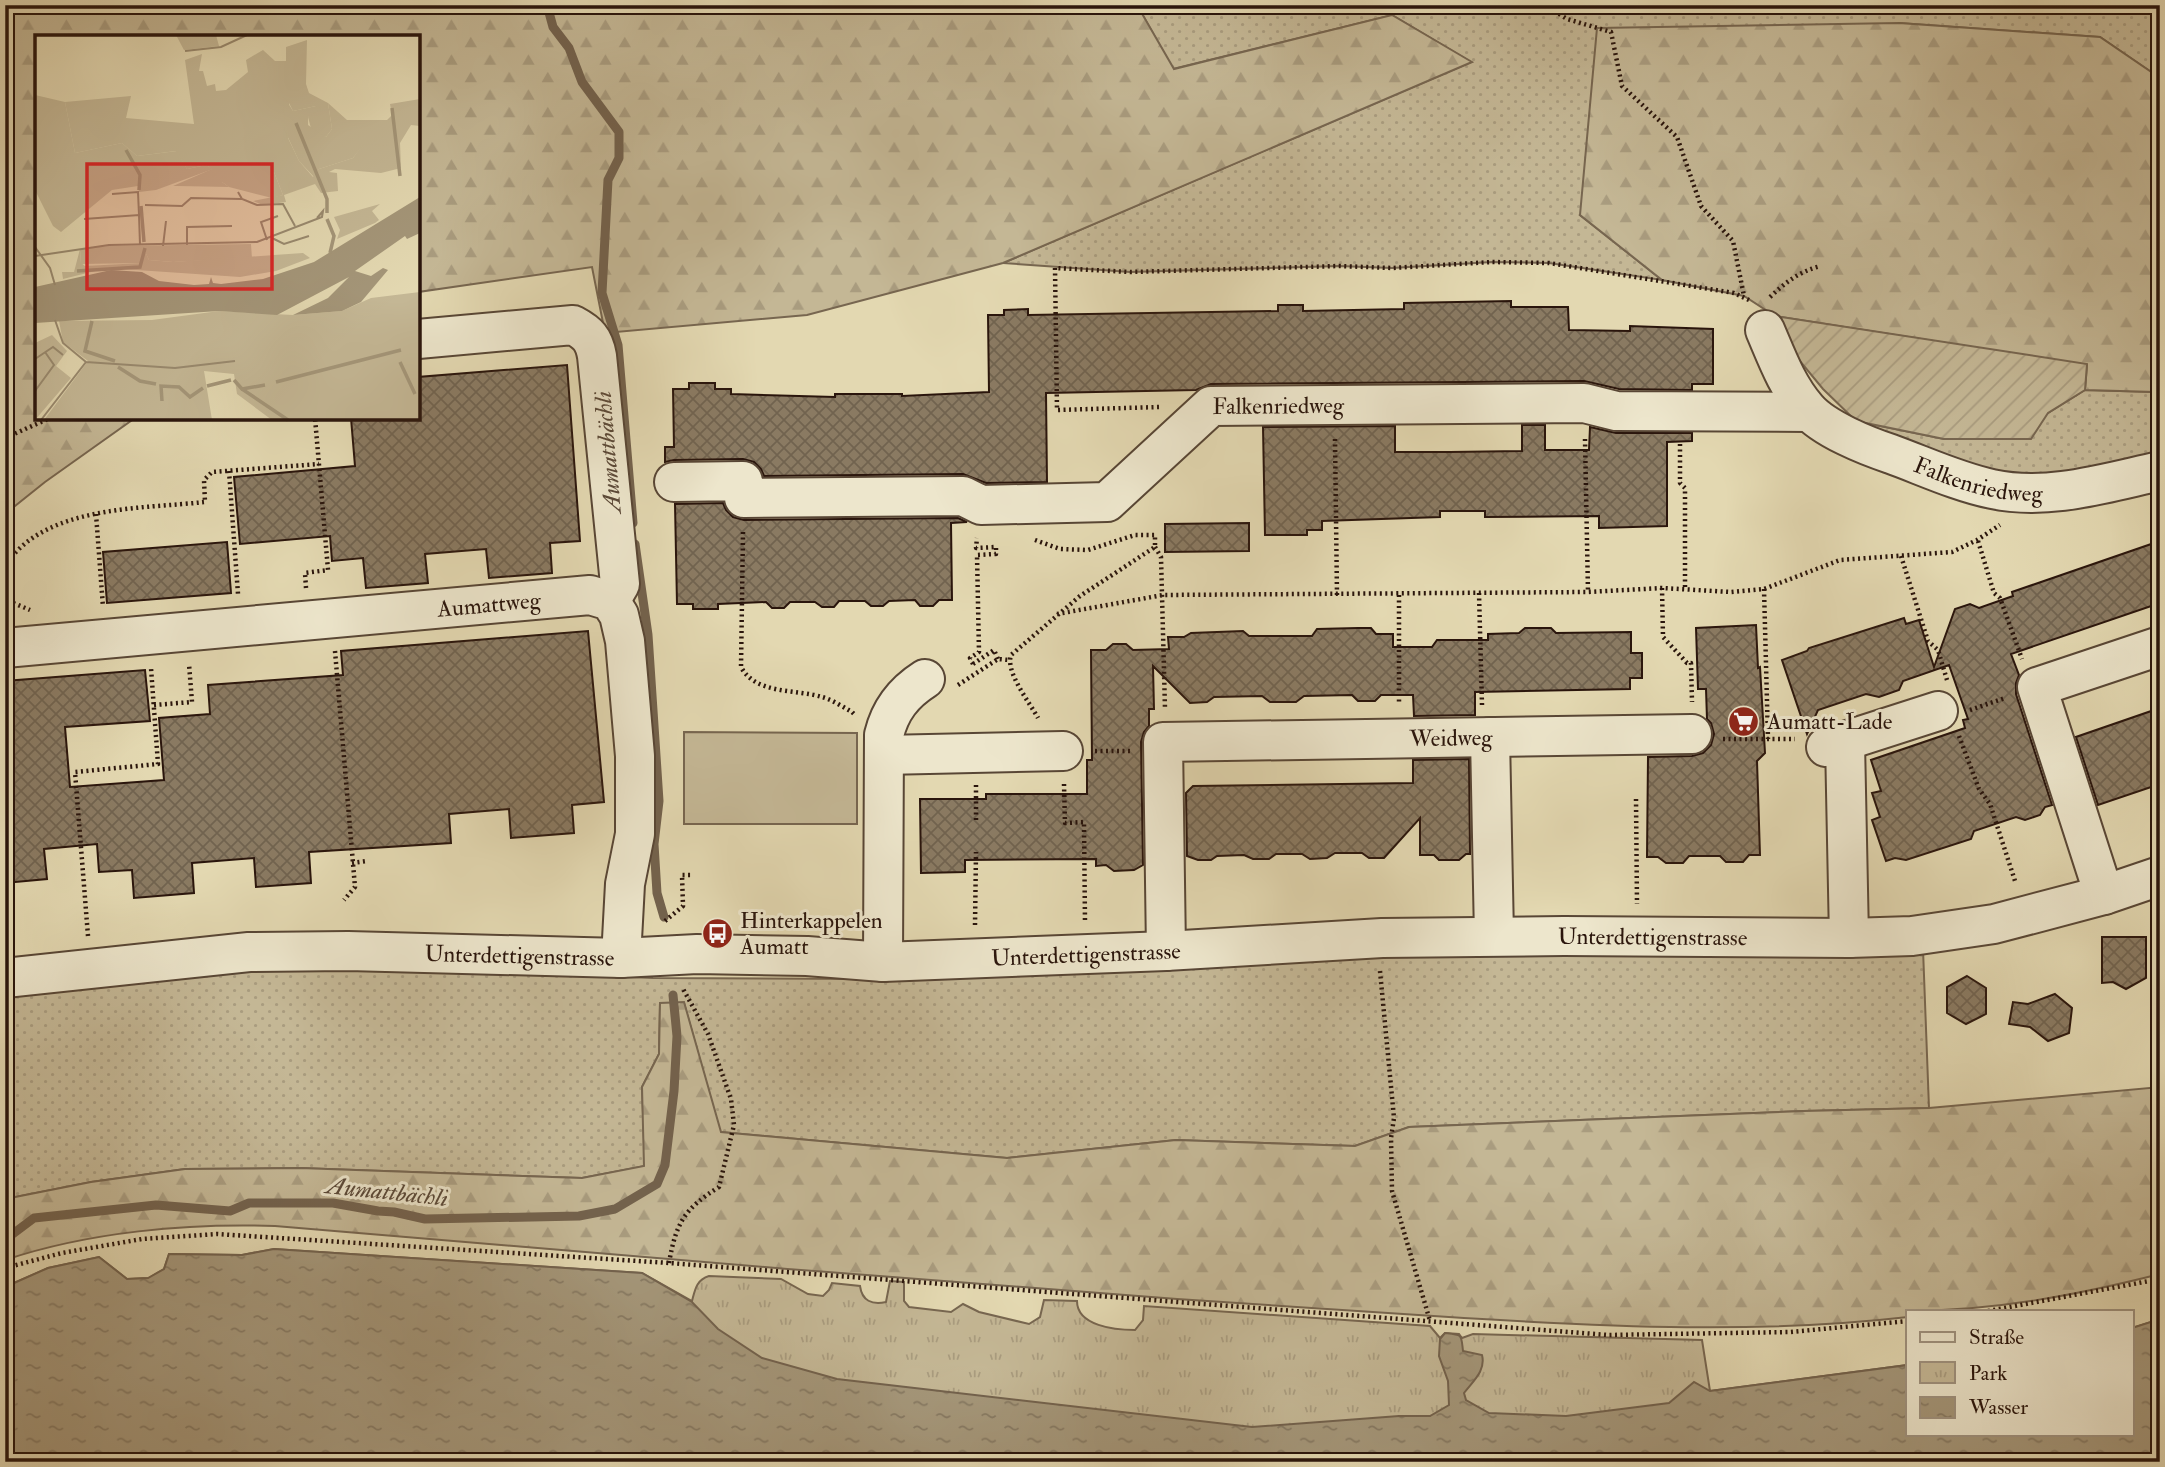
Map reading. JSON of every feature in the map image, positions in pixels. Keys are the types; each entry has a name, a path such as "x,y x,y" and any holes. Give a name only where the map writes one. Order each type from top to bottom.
{"street":[{"name":"Falkenriedweg","path":"1762,318 1789,386 1809,412 1869,446 1992,489 2062,492 2160,471"},
{"path":"420,339 573,325 588,333 594,342 620,584 610,601 619,615 625,641 635,756 635,834 625,884 621,958"},
{"name":"Falkenriedweg","path":"674,482 743,481 744,498 963,496 981,505 1107,502 1211,406 1584,403 1616,411 1809,412"},
{"name":"Aumattweg","path":"5,648 590,595 610,601"},
{"path":"2104,895 2022,680 2160,646"},
{"path":"883,962 884,735 893,710 911,688 939,683"},
{"path":"1849,938 1835,745 1953,717"},
{"name":"Weidweg","path":"1163,746 1692,734"},
{"path":"1487,737 1494,936"},
{"path":"884,755 1054,740"},
{"path":"1163,746 1166,951"},
{"name":"Unterdettigenstrasse","path":"5,978 248,952 348,951 621,958 697,954 807,956 883,962 1166,951 1382,937 1912,936 1994,925 2104,895 2160,876"}],"path":[{"path":"1545,5 1567,19 1611,32 1622,86 1677,137 1702,206 1733,241 1744,296 1762,318 1794,276 1821,266"},
{"path":"1160,407 1057,410 1055,268 1130,272 1339,266 1392,268 1492,262 1549,263 1744,296"},
{"path":"1335,407 1338,595"},
{"path":"1681,411 1681,483 1685,488 1685,588"},
{"path":"5,438 46,420"},
{"path":"315,420 328,570"},
{"path":"1585,435 1588,592"},
{"path":"5,566 11,557 31,540 53,526 96,514 205,502 206,476 212,472 319,464"},
{"path":"229,471 241,627"},
{"path":"1057,614 1163,595 1588,592 1662,587 1731,592 1764,589 1840,560 1952,552 1978,540 2022,511 2042,493"},
{"path":"96,514 104,616"},
{"path":"1024,536 1060,549 1074,551 1096,548 1135,535 1155,535 1155,547 1161,557 1166,718 1163,746 1054,740"},
{"path":"1978,540 1994,593 2000,598 2022,680 1953,717 1979,789 1990,804 2020,895"},
{"path":"979,548 996,547 996,554 977,555 979,652 970,658 974,664 994,650 998,659"},
{"path":"1086,930 1084,822 1065,823 1054,740 1011,670 1009,660 1016,650 1080,596 1155,547"},
{"path":"743,551 741,667 746,675 772,688 822,697 852,712 864,726 866,747 884,755"},
{"path":"1901,556 1928,641 1938,650 1946,674"},
{"path":"1662,587 1663,637 1687,663 1692,663 1692,689"},
{"path":"1764,589 1769,739"},
{"path":"1479,593 1487,737"},
{"path":"1399,595 1399,703"},
{"path":"332,619 355,887 344,900"},
{"path":"939,683 998,659 1009,660"},
{"path":"154,705 192,702 189,663"},
{"path":"88,932 75,772 158,764 152,672"},
{"path":"1692,734 1703,740 1800,739 1814,745 1835,745"},
{"path":"1636,799 1637,912"},
{"path":"975,852 975,936"},
{"path":"352,863 367,861"},
{"path":"683,906 682,875 692,875"},
{"path":"1382,937 1379,979 1394,1118 1391,1138 1392,1191 1430,1321"},
{"path":"669,1264 674,1235 686,1215 699,1200 719,1187 734,1125 732,1099 708,1034 684,993 671,957"},
{"path":"5,1268 62,1253 142,1239 217,1234 669,1264 1608,1335 1790,1332 1906,1321"},
{"path":"1992,1310 2160,1279"}],"green space":[{"path":"5,5 1137,5 1174,69 1392,15 1472,62 1003,263 807,315 605,333 592,267 420,292 420,35 35,35 35,420 132,420 5,514"},
{"path":"1137,5 2160,5 2160,78 2100,37 1899,23 1580,215 1662,280 1549,263 1492,262 1392,268 1339,266 1130,272 1003,263 1471,62 1392,15 1173,69"},
{"path":"1899,23 2100,37 2160,78 2160,403 2155,392 2085,390 2087,365 1775,316 1744,296 1662,280 1580,215 1597,28"},
{"path":"1775,316 2087,364 2085,390 2048,413 2031,439 1944,439 1856,421 1823,389 1780,337"},
{"path":"2085,390 2155,392 2160,403 2160,462 2013,483 1856,421 1944,439 2048,413"},
{"path":"684,732 857,733 857,824 684,824"},
{"path":"1923,949 1929,1108 1409,1127 1355,1146 1176,1140 1007,1158 720,1132 684,1003 660,1003 659,1054 642,1087 645,1166 582,1178 300,1168 185,1169 91,1182 5,1199 5,997 242,969 370,966 653,978 873,979 1387,950"},
{"path":"684,1002 721,1132 1007,1158 1176,1140 1355,1146 1409,1127 1929,1108 2160,1087 2160,1274 2098,1289 2003,1305 1906,1310 1906,1317 1797,1326 1686,1327 1520,1321 1177,1299 275,1226 208,1226 138,1231 70,1242 5,1260 5,1199 91,1182 185,1169 300,1168 582,1178 644,1166 642,1087 659,1054 660,1003"},
{"path":"274,1249 642,1273 692,1301 699,1283 709,1276 781,1279 808,1294 823,1296 832,1283 860,1286 865,1298 876,1303 886,1302 890,1281 904,1282 904,1301 909,1307 951,1312 963,1304 979,1312 1029,1324 1040,1317 1044,1300 1077,1301 1083,1316 1090,1321 1127,1330 1135,1330 1143,1320 1144,1306 1430,1326 1440,1338 1445,1333 1459,1334 1462,1338 1473,1334 1702,1340 1710,1391 1906,1365 1906,1436 2134,1436 2134,1327 2160,1319 2160,1462 5,1462 5,1287 48,1268 99,1257 127,1279 149,1278 164,1269 169,1254 242,1255"}],"water":[{"path":"274,1249 642,1273 692,1302 718,1329 762,1358 837,1379 1252,1427 1430,1416 1449,1405 1448,1381 1439,1356 1440,1339 1445,1333 1460,1336 1463,1351 1482,1355 1480,1371 1464,1393 1466,1400 1489,1413 1566,1416 1669,1403 1694,1382 1710,1391 1906,1365 1906,1436 2134,1436 2134,1327 2160,1319 2160,1462 5,1462 5,1287 48,1268 99,1257 127,1279 148,1278 164,1269 169,1254 242,1255"}],"building":[{"path":"1511,301 1511,307 1568,307 1569,330 1630,331 1630,326 1713,329 1713,384 1692,384 1692,390 1619,389 1584,381 1211,384 1196,390 1046,393 1047,482 986,483 963,474 764,476 754,462 743,459 665,462 665,447 674,447 673,389 689,389 689,383 715,383 715,389 731,389 731,394 835,397 835,394 902,396 989,392 988,315 1004,315 1004,310 1028,309 1028,315 1278,311 1278,305 1303,305 1303,311 1404,309 1404,303"},
{"path":"567,365 580,541 550,543 552,573 489,578 486,549 425,554 428,583 366,588 363,558 332,561 330,536 240,544 234,477 355,466 351,420 420,420 420,377"},
{"path":"1522,425 1545,425 1545,450 1589,450 1590,427 1616,433 1692,433 1692,441 1667,442 1667,526 1599,528 1599,516 1485,517 1485,511 1440,511 1440,517 1322,521 1322,530 1307,530 1307,535 1265,535 1263,427 1395,426 1395,452 1450,452 1522,451"},
{"path":"723,503 733,517 744,520 958,518 967,522 951,523 952,600 939,600 933,606 920,606 915,600 889,601 883,606 871,606 865,601 839,601 834,607 822,607 815,602 790,602 784,608 772,608 766,602 718,604 718,609 693,609 693,604 677,604 675,504"},
{"path":"1249,523 1249,551 1165,552 1165,524"},
{"path":"2160,541 2160,603 2011,654 2019,675 2016,694 2052,805 2045,807 2040,815 2025,820 2016,817 1974,831 1971,839 1906,860 1895,858 1886,861 1872,820 1880,817 1872,793 1881,791 1871,760 1965,728 1963,720 1968,719 1949,665 1903,681 1899,690 1879,697 1866,694 1818,710 1807,734 1782,660 1809,648 1904,618 1906,624 1919,620 1934,667 1955,609 1970,604 1979,608 2013,596 2012,592"},
{"path":"227,542 231,593 107,603 103,552"},
{"path":"1756,625 1765,753 1757,761 1760,855 1749,855 1743,862 1726,862 1720,856 1689,856 1683,863 1666,863 1658,857 1647,857 1648,757 1692,756 1703,753 1711,745 1714,734 1707,719 1706,689 1698,689 1696,628"},
{"path":"1371,628 1376,634 1393,634 1393,647 1432,647 1437,640 1488,640 1488,634 1519,633 1525,628 1551,628 1556,633 1631,632 1631,653 1642,653 1642,678 1630,678 1630,689 1475,692 1475,715 1414,716 1413,695 1381,695 1375,701 1358,701 1352,695 1304,696 1296,702 1270,702 1262,696 1214,697 1207,702 1190,703 1153,666 1154,709 1149,709 1149,726 1141,742 1143,865 1134,870 1114,871 1106,865 1096,866 1096,859 965,860 965,872 921,873 920,799 986,799 986,794 1087,794 1087,760 1092,760 1091,650 1106,650 1113,644 1126,644 1133,650 1169,649 1168,637 1184,637 1191,633 1243,631 1249,636 1312,636 1317,629"},
{"path":"588,631 604,802 572,805 574,833 511,838 509,809 449,814 451,843 309,852 311,883 256,887 254,858 192,863 194,893 134,898 132,870 99,872 97,844 44,849 47,879 5,883 5,681 145,670 150,721 65,727 70,787 164,780 159,718 210,714 208,685 343,675 341,651"},
{"path":"2160,708 2160,784 2098,805 2076,737"},
{"path":"1469,759 1470,854 1459,860 1439,860 1434,855 1420,855 1420,818 1384,858 1369,858 1362,853 1335,853 1327,858 1310,859 1302,854 1276,854 1269,859 1253,859 1244,855 1198,860 1187,856 1186,793 1193,786 1413,783 1413,760"},
{"path":"2102,937 2146,937 2146,978 2126,989 2113,982 2102,983"},
{"path":"1967,976 1986,988 1986,1014 1966,1024 1947,1013 1947,987"},
{"path":"2055,994 2072,1008 2069,1033 2048,1041 2030,1027 2009,1024 2013,1002 2028,1004"}],"waterway":[{"name":"Aumattbächli","path":"547,5 553,27 569,48 582,82 619,132 619,158 608,180 602,293 618,345 633,523"},
{"name":"Aumattbächli","path":"635,544 648,635 659,801 654,844 657,893 664,917"},
{"name":"Aumattbächli","path":"5,1236 10,1236 34,1218 156,1205 230,1211 249,1203 333,1203 425,1219 579,1216 615,1209 657,1184 665,1165 674,1091 677,1036 673,995"}],"place":[{"name":"Aumatt-Lade","path":"1744,721"},
{"name":"Hinterkappelen Aumatt","path":"717,933"}]}
